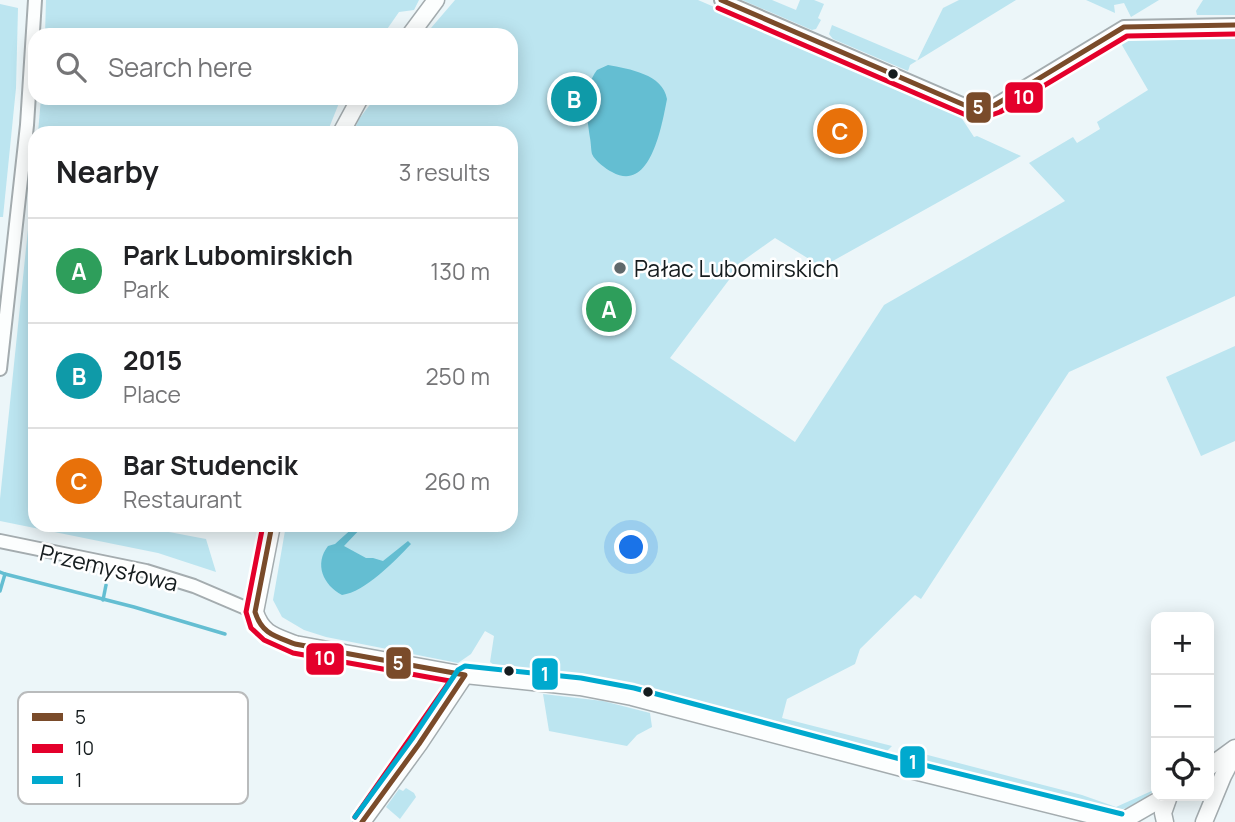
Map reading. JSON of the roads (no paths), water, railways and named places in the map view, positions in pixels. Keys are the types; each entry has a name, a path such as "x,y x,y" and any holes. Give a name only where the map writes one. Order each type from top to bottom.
{"street":[{"path":"33,28 35,0"},
{"path":"415,28 436,0"},
{"path":"721,0 969,107 978,108 995,105 1124,27 1235,24"},
{"path":"0,369 28,105"},
{"path":"345,126 355,105"},
{"path":"271,532 255,612 259,624 270,634 295,643 465,675 580,687 632,697 1121,822 1158,801"},
{"name":"Przemysłowa","path":"0,541 158,575 194,586 255,612"},
{"path":"362,822 465,675"},
{"path":"1214,763 1235,748"},
{"path":"1204,822 1235,753"},
{"path":"1166,801 1163,813 1166,822"}],"water":[{"path":"608,65 652,78 664,91 667,99 652,153 636,173 625,176 604,167 592,152 587,95 597,70"},
{"path":"348,532 357,532 344,546 366,558 383,561 408,541 411,544 370,582 342,595 330,586 321,567 328,546 335,544"}],"waterway":[{"path":"0,572 5,574 0,591"},
{"path":"5,574 134,607 225,634"},
{"path":"103,600 106,585"}],"place":[{"name":"2015","path":"574,99"},
{"name":"Bar Studencik","path":"840,131"},
{"name":"Pałac Lubomirskich","path":"620,268"},
{"name":"Park Lubomirskich","path":"609,309"}]}
